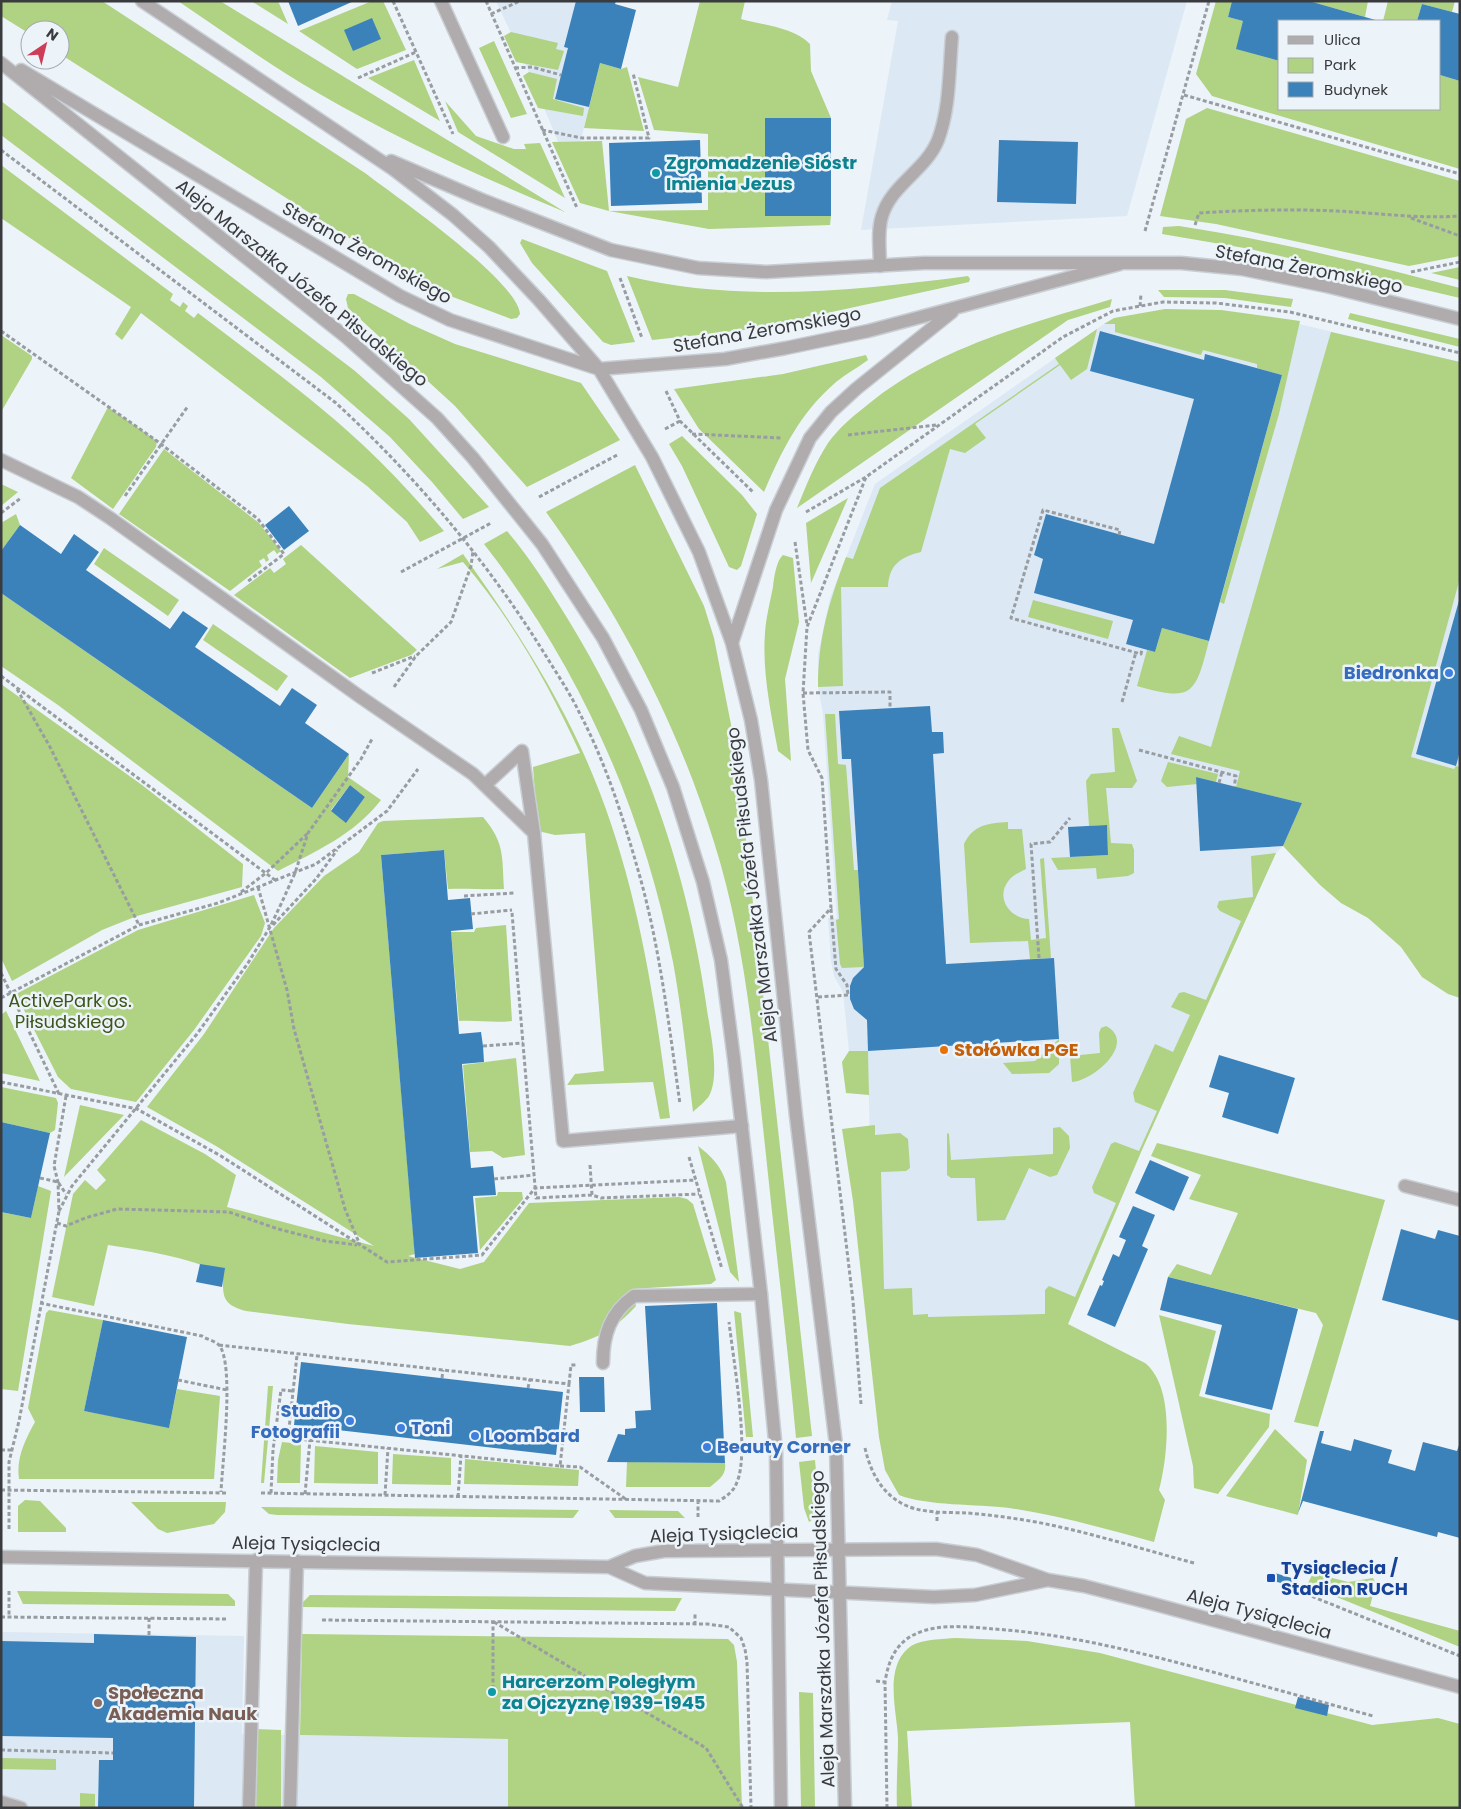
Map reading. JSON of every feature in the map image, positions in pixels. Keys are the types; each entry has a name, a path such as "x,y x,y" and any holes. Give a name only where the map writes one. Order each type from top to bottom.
{"street":[{"name":"Aleja Marszałka Józefa Piłsudskiego","path":"142,1 366,150 425,192 489,247 551,312 599,369 643,441 675,500 699,552 732,643 749,712 761,780 796,1116 836,1446 845,1808"},
{"path":"441,1 503,137"},
{"path":"880,266 880,226 882,214 890,199 925,162 937,141 945,109 952,37"},
{"name":"Stefana Żeromskiego","path":"1,58 400,296 450,320 599,369 677,364 751,354 868,331 1120,264"},
{"name":"Aleja Marszałka Józefa Piłsudskiego","path":"1,63 346,337 407,390 473,458 542,544 621,669 641,710 673,786 700,873 713,923 728,1009 761,1294 776,1451 778,1548 776,1590 780,1808"},
{"name":"Stefana Żeromskiego","path":"366,150 564,233 641,258 698,268 766,272 924,263 1181,264 1242,270 1326,286 1460,319"},
{"name":"Stefana Żeromskiego","path":"732,643 776,510 810,438 830,412 956,308"},
{"path":"1,460 71,493 110,518 382,712 473,774 534,833"},
{"path":"485,785 522,751 534,833 563,1141 742,1126"},
{"path":"1405,1186 1460,1200"},
{"path":"603,1363 603,1342 611,1324 622,1305 634,1296 761,1294"},
{"name":"Aleja Tysiąclecia","path":"1,1557 610,1566 634,1556 664,1550 778,1548 936,1549 977,1555 1048,1580 1084,1586 1150,1603 1460,1687"},
{"path":"249,1808 256,1560"},
{"path":"290,1808 297,1561"},
{"name":"Aleja Tysiąclecia","path":"610,1566 645,1584 958,1597 1048,1580"},
{"path":"1,1802 21,1808"}],"path":[{"path":"393,1 452,134"},
{"path":"486,1 577,209"},
{"path":"491,14 520,1"},
{"path":"1145,231 1209,1"},
{"path":"358,78 416,52"},
{"path":"515,68 532,67 561,75"},
{"path":"541,130 582,138 648,138 649,132 633,73"},
{"path":"1184,95 1460,174"},
{"path":"1,150 336,403 381,444 464,539 522,616 580,712 613,792 639,871 656,946 680,1106"},
{"path":"1195,225 1199,213 1247,210 1337,211 1428,218 1460,216"},
{"path":"1408,217 1460,236"},
{"path":"1411,272 1460,262"},
{"path":"618,274 643,341"},
{"path":"1140,306 1141,294"},
{"path":"801,515 866,477 1063,337 1112,311 1163,302 1216,302 1290,312 1460,353"},
{"path":"1,331 161,445 258,519 284,554 224,599"},
{"path":"665,389 680,421 754,494"},
{"path":"110,518 188,406"},
{"path":"662,430 680,421"},
{"path":"845,436 887,429 937,425"},
{"path":"692,434 788,438"},
{"path":"536,499 626,450"},
{"path":"807,627 866,477"},
{"path":"1119,535 1120,530 1043,510 1011,618 1141,654 1142,649"},
{"path":"401,572 498,520"},
{"path":"795,539 807,627 803,693 808,750 822,778 836,969 847,985 849,995 818,996"},
{"path":"236,896 266,873 308,833 361,758 373,738 390,693 416,656 451,622 472,566 473,551"},
{"path":"1122,702 1136,652"},
{"path":"344,684 416,656"},
{"path":"1,676 276,880"},
{"path":"16,687 50,747 139,925"},
{"path":"803,693 890,692 890,708"},
{"path":"1139,750 1236,776 1234,787"},
{"path":"1,998 139,925 236,896 316,864 388,811 422,764"},
{"path":"1220,783 1222,772"},
{"path":"1039,958 1031,844 1050,842 1070,818"},
{"path":"59,1211 66,1194 197,1034 270,927 295,873 308,833"},
{"path":"270,927 316,879 339,847"},
{"path":"510,883 536,1198"},
{"path":"258,887 321,1126 345,1209 360,1246"},
{"path":"464,896 510,893"},
{"path":"831,908 809,932 818,996 852,1301 861,1407"},
{"path":"471,914 512,910"},
{"path":"1,973 59,1094"},
{"path":"483,1046 523,1043"},
{"path":"1,1082 137,1109 221,1156 387,1262 482,1255 535,1188 696,1180"},
{"path":"9,1529 8,1462 12,1450 59,1211 58,1182 54,1167 66,1096"},
{"path":"494,1179 534,1175"},
{"path":"40,1178 58,1182 66,1194"},
{"path":"529,1195 536,1198 592,1195 601,1198 699,1194"},
{"path":"57,1223 66,1226 85,1218 117,1209 229,1212 278,1229 360,1246"},
{"path":"40,1302 202,1336 219,1345 569,1384 560,1466"},
{"path":"219,1345 226,1363 227,1390 221,1492"},
{"path":"298,1355 288,1438 580,1467 627,1500"},
{"path":"355,1368 356,1361"},
{"path":"442,1378 443,1370"},
{"path":"528,1388 530,1379"},
{"path":"178,1380 227,1390"},
{"path":"271,1493 273,1450 280,1390 293,1391"},
{"path":"261,1493 719,1501 732,1491 740,1476 742,1438"},
{"path":"306,1494 310,1440"},
{"path":"864,1443 869,1466 876,1479 890,1495 902,1504 937,1512 1003,1517 1038,1522 1082,1532 1194,1563"},
{"path":"385,1495 388,1448"},
{"path":"1,1450 12,1450"},
{"path":"458,1497 461,1455"},
{"path":"1,1490 228,1493"},
{"path":"698,1502 698,1517"},
{"path":"936,1521 937,1512"},
{"path":"9,1591 9,1617"},
{"path":"1306,1594 1460,1656"},
{"path":"1,1617 254,1619"},
{"path":"148,1618 149,1635"},
{"path":"295,1619 707,1624 729,1627 741,1638 747,1662 751,1808"},
{"path":"493,1621 493,1689"},
{"path":"493,1621 706,1748 743,1808"},
{"path":"887,1808 885,1682 893,1653 906,1639 921,1631 933,1628 1025,1631 1121,1648 1373,1716"},
{"path":"876,1681 885,1682"},
{"path":"1,1750 112,1753"}],"shaded area":[{"path":"496,1 616,1 572,175 529,72"},
{"path":"892,1 1187,1 1127,216 861,230 898,21 887,20"},
{"path":"1104,324 1299,324 1460,362 1460,811 1283,846 1276,853 1141,1152 1068,1324 940,1323 873,1310 868,1051 849,1051 843,992 834,976 831,961 828,918 837,919 823,714 818,687 818,654 830,598 875,484"},
{"path":"1,1632 244,1636 242,1734 508,1739 683,1808 1,1808"}],"green space":[{"path":"1,1 102,1 365,173 453,239 478,261 514,299 520,314 517,318 511,319 437,291 390,264 70,60 70,20 20,20 20,28 1,16"},
{"path":"178,1 220,1 565,212 440,157 348,110 282,71"},
{"path":"251,1 278,1 288,24"},
{"path":"372,1 383,1 406,50 357,69 299,31"},
{"path":"700,1 745,1 741,19 786,30 803,38 810,44 811,71 831,118 765,118 765,216 831,216 830,225 709,229 609,211 708,210 708,134 654,130 638,77 678,87"},
{"path":"1216,1 1232,1 1228,17 1243,21 1278,59 1278,110 1441,110 1441,75 1460,81 1460,169 1212,96 1196,74"},
{"path":"1309,1 1368,1 1365,17"},
{"path":"1388,1 1455,1 1452,12 1422,4 1417,20 1383,20"},
{"path":"511,32 558,43 556,49 564,51 558,70 516,62 504,36"},
{"path":"494,41 527,114 511,118 479,48"},
{"path":"414,60 440,121 368,78"},
{"path":"600,63 621,69 627,67 644,131 584,128"},
{"path":"529,72 557,79 553,99 584,108 583,116 538,108 523,76"},
{"path":"1,101 355,371 409,419 489,507 463,519 390,437 321,377 1,135"},
{"path":"445,101 476,136 514,149 526,149 524,144 540,143 565,198 458,132"},
{"path":"1207,108 1460,181 1460,256 1409,266 1216,224 1160,216 1186,119"},
{"path":"602,141 609,211 580,203 552,142"},
{"path":"1,165 173,294 170,300 180,307 183,302 188,306 185,311 194,318 198,313 324,410 384,466 444,531 420,542 407,522 367,486 141,313 122,340 115,334 131,307 1,218"},
{"path":"1179,226 1285,245 1425,279 1460,288 1460,298 1250,249 1162,234 1163,227"},
{"path":"522,239 607,271 635,342 611,345 603,342 532,263 520,243"},
{"path":"1460,267 1460,280 1431,273"},
{"path":"627,276 712,290 754,292 840,290 968,276 970,279 969,282 754,329 652,340"},
{"path":"1158,290 1225,290 1293,299 1291,307 1225,298 1164,297"},
{"path":"348,294 354,294 410,324 455,344 581,383 620,440 527,487 455,406 348,308 346,299"},
{"path":"1112,299 1110,307 1068,320 797,508 807,483 828,443 856,414 893,386 922,368 983,340 1047,318"},
{"path":"1165,309 1221,310 1300,321 1279,414 1224,604 1220,602 1282,375 1257,368 1257,364 1203,350 1201,355 1115,332 1115,324 1104,324 1114,318"},
{"path":"1350,313 1460,339 1460,347 1348,319"},
{"path":"1097,329 1087,369 1071,380 1060,365 975,424 986,438 965,453 950,449 921,552 907,556 897,563 891,573 888,587 841,587 843,686 818,687 822,636 834,589 846,557 853,559 880,488 1059,364 1055,358"},
{"path":"1331,332 1460,362 1460,578 1411,757 1454,769 1456,766 1460,767 1460,998 1448,994 1422,977 1401,947 1368,918 1341,903 1320,885 1283,846 1302,803 1236,787 1240,771 1171,754 1179,736 1211,747"},
{"path":"1,335 32,356 32,359 1,412"},
{"path":"866,355 868,360 836,382 802,419 785,447 764,492 699,429 674,389 783,374"},
{"path":"108,407 157,441 156,447 113,509 71,478"},
{"path":"682,436 742,495 757,514 741,566 737,570 729,567 682,466 669,444"},
{"path":"164,449 259,523 281,551 277,554 274,550 267,555 269,560 266,562 264,558 259,561 262,566 230,591 119,514"},
{"path":"635,465 704,606 714,638 736,750 812,1436 796,1438 757,1069 741,954 725,879 699,797 664,711 622,630 573,551 546,512"},
{"path":"1,484 18,492 1,506"},
{"path":"848,498 811,583 806,523"},
{"path":"16,514 20,525 1,551 1,523"},
{"path":"507,531 547,586 595,666 639,757 673,853 697,952 713,1050 714,1076 712,1087 709,1096 693,1112 682,1018 673,962 660,905 644,849 603,741 578,690 549,639 518,591 484,544"},
{"path":"301,545 417,650 411,655 350,678 234,595 270,568 274,573 286,564 283,559"},
{"path":"104,548 179,600 168,616 94,564"},
{"path":"463,554 511,624 555,697 569,722 600,792 629,883 640,929 657,1023 670,1118 660,1119 653,1082 567,1085 575,1074 604,1071 585,833 555,835 538,831 533,767 580,753 556,702 528,653 498,606 481,584 463,562 437,569"},
{"path":"783,555 793,558 799,622 785,679 791,761 778,751 768,692 764,648 767,616 776,570"},
{"path":"1,593 312,808 349,754 348,777 381,800 347,833 278,871 58,705 1,666","holes":["350,785 365,797 346,822 331,810"]},
{"path":"1033,600 1113,621 1108,639 1028,617"},
{"path":"213,624 288,676 277,691 203,640"},
{"path":"1162,628 1209,641 1200,673 1195,683 1189,690 1181,693 1156,691 1137,686 1147,650 1155,652"},
{"path":"1,684 142,785 243,864 242,887 137,916 102,930 12,981 1,958"},
{"path":"825,714 835,714 838,764 846,765 854,870 858,870 864,967 842,968 840,964 836,920 839,919"},
{"path":"1112,728 1119,728 1137,781 1132,788 1106,788 1111,843 1132,844 1134,850 1134,873 1128,876 1097,879 1096,868 1058,870 1051,858 1108,855 1107,825 1089,826 1086,781 1091,774 1115,772"},
{"path":"1168,762 1218,774 1216,782 1196,777 1197,784 1167,787 1161,781"},
{"path":"483,817 499,843 504,889 448,889 444,850 381,855 415,1254 408,1256 460,1269 484,1262 529,1203 679,1197 687,1199 693,1204 716,1280 711,1284 632,1289 636,1306 621,1321 598,1336 570,1346 348,1324 246,1311 232,1305 225,1298 223,1273 181,1259 108,1245 94,1306 52,1297 73,1194 85,1180 96,1190 106,1180 97,1170 141,1120 205,1154 236,1175 227,1207 374,1246 216,1146 147,1107 204,1034 274,928 324,876 359,852 378,823 383,821"},
{"path":"1008,822 1008,829 1022,829 1026,869 1009,880 1003,893 1004,900 1006,906 1015,915 1029,919 1031,940 1046,938 1040,859 1044,858 1051,958 1030,959 1028,941 970,943 964,844 972,833 982,826"},
{"path":"1276,853 1141,1152 1068,1324 1145,1363 1155,1374 1161,1388 1167,1423 1165,1459 1159,1490 1165,1500 1154,1542 1046,1514 1009,1508 937,1503 910,1499 899,1495 885,1470 879,1437 853,1201 842,1129 875,1125 875,1135 900,1133 908,1139 910,1168 906,1171 881,1172 884,1289 912,1288 913,1315 928,1314 928,1317 1045,1314 1045,1290 1049,1286 1075,1297 1116,1203 1094,1193 1092,1187 1111,1144 1115,1142 1139,1151 1157,1111 1135,1102 1133,1093 1155,1044 1173,1052 1190,1015 1171,1007 1179,993 1184,992 1206,1000 1241,921 1220,911 1217,907 1219,901 1253,897 1251,856"},
{"name":"ActivePark os. Piłsudskiego","path":"254,895 265,923 261,936 194,1030 136,1102 71,1089 58,1077 16,994 138,930"},
{"path":"506,925 512,1021 459,1021 451,932 474,932 476,928"},
{"path":"6,1011 40,1081 1,1073 1,1015"},
{"path":"1106,1026 1114,1033 1117,1041 1115,1050 1101,1068 1081,1080 1072,1082 1070,1056 1100,1053 1099,1033 1101,1028"},
{"path":"1059,1039 1059,1064 1049,1073 1012,1074 1003,1063 1035,1061"},
{"path":"849,1051 868,1051 869,1095 846,1093 842,1062"},
{"path":"516,1058 525,1155 503,1158 492,1151 470,1152 463,1065"},
{"path":"1,1087 56,1098 58,1103 55,1130 50,1133 1,1122"},
{"path":"80,1105 124,1115 64,1177"},
{"path":"1060,1127 1069,1136 1070,1148 1057,1175 1050,1177 1029,1168 1005,1220 977,1221 975,1178 951,1178 947,1175 947,1133 949,1134 951,1160 1053,1154 1053,1128"},
{"path":"1157,1143 1385,1200 1318,1427 1294,1422 1323,1325 1316,1313 1168,1277 1177,1264 1211,1275 1238,1213 1189,1199 1201,1175 1151,1156"},
{"path":"698,1146 715,1162 726,1182 739,1282 730,1272"},
{"path":"38,1186 51,1191 18,1391 1,1389 1,1212 31,1218"},
{"path":"498,1192 522,1192 523,1199 480,1250 475,1198 497,1196"},
{"path":"49,1310 103,1320 84,1411 169,1427 177,1389 220,1396 214,1479 19,1479 20,1456 35,1422 28,1408 46,1313"},
{"path":"734,1311 741,1313 753,1437 746,1437"},
{"path":"1159,1315 1216,1331 1199,1396 1270,1414 1269,1427 1218,1494 1194,1488 1193,1466"},
{"path":"268,1386 273,1386 264,1483 261,1483"},
{"path":"1275,1429 1307,1460 1298,1515 1226,1496"},
{"path":"282,1442 301,1444 300,1483 277,1483 278,1460"},
{"path":"315,1446 378,1452 378,1484 314,1483"},
{"path":"393,1454 451,1458 451,1485 392,1484"},
{"path":"465,1459 579,1470 578,1486 464,1484"},
{"path":"815,1460 817,1503 816,1512 809,1522 804,1508 799,1462"},
{"path":"627,1462 725,1463 725,1471 710,1487 626,1487"},
{"path":"25,1500 40,1501 66,1528 66,1532 18,1532 18,1506"},
{"path":"131,1502 226,1502 225,1512 214,1524 167,1533 158,1529"},
{"path":"261,1507 579,1510 573,1518 277,1515 269,1514"},
{"path":"609,1510 678,1511 685,1518 615,1518"},
{"path":"1313,1573 1348,1582 1373,1578 1376,1584 1370,1606 1460,1631 1460,1647 1307,1585"},
{"path":"17,1591 228,1594 235,1601 235,1606 23,1604"},
{"path":"310,1595 682,1598 675,1611 303,1607 303,1602"},
{"path":"302,1634 728,1639 734,1645 737,1662 742,1808 476,1808 508,1807 508,1739 300,1735"},
{"path":"956,1638 1027,1641 1100,1653 1372,1725 1438,1718 1460,1724 1460,1808 1135,1808 1130,1722 907,1731 912,1808 897,1808 898,1738 894,1702 894,1677 897,1665 902,1655 911,1646 921,1642"},
{"path":"799,1692 813,1693 815,1808 801,1808"},
{"path":"255,1729 281,1730 281,1808 253,1808"},
{"path":"1,1758 56,1759 56,1770 1,1769"},
{"path":"80,1793 95,1794 95,1808 80,1808"}],"building":[{"path":"288,1 354,1 298,26"},
{"path":"576,1 616,1 615,4 636,10 621,69 600,63 589,107 555,99 568,48 564,47"},
{"path":"1232,1 1309,1 1376,20 1278,20 1278,60 1236,49 1243,21 1228,17"},
{"path":"1422,4 1460,14 1460,81 1441,75 1441,20 1417,20"},
{"path":"372,18 381,39 353,51 344,30"},
{"path":"765,118 831,118 831,216 765,216"},
{"name":"Zgromadzenie Sióstr Imienia Jezus","path":"700,140 702,203 611,206 609,143"},
{"path":"999,140 1078,142 1076,204 997,202"},
{"path":"1100,331 1204,360 1205,354 1282,375 1209,641 1162,628 1155,652 1126,644 1133,620 1034,593 1043,559 1034,555 1046,514 1154,544 1194,399 1090,371"},
{"path":"289,506 309,531 284,550 265,525"},
{"path":"20,525 61,554 74,534 99,552 86,570 170,629 183,611 208,628 195,647 280,706 292,688 317,705 305,723 349,754 312,808 1,593 1,551"},
{"name":"Biedronka","path":"1460,597 1460,751 1456,766 1416,754"},
{"path":"930,706 932,732 943,732 944,753 933,754 946,964 1054,958 1059,1039 868,1051 867,1020 854,1009 850,999 850,986 853,978 864,967 851,759 842,759 839,711"},
{"path":"1196,777 1302,803 1283,846 1200,851"},
{"path":"350,785 365,797 346,823 331,811"},
{"path":"1107,825 1108,855 1070,857 1068,827"},
{"path":"444,850 448,900 470,898 473,929 451,931 459,1034 481,1032 483,1046 484,1062 462,1064 471,1168 493,1166 496,1195 473,1196 478,1253 415,1258 381,855"},
{"path":"1219,1055 1295,1078 1278,1134 1222,1117 1229,1093 1209,1087"},
{"path":"1,1122 50,1133 31,1218 1,1212"},
{"path":"1150,1160 1189,1177 1174,1211 1135,1193"},
{"path":"1133,1206 1155,1215 1142,1246 1148,1249 1115,1327 1087,1315 1100,1285 1102,1286 1104,1281 1102,1280 1113,1254 1119,1257 1126,1240 1119,1237"},
{"path":"1401,1229 1435,1239 1438,1230 1460,1236 1460,1321 1382,1300"},
{"path":"200,1264 225,1268 222,1287 196,1282"},
{"path":"1168,1277 1298,1309 1272,1410 1205,1394 1222,1325 1160,1310"},
{"path":"717,1303 725,1463 607,1462 618,1434 625,1435 625,1429 636,1428 635,1411 651,1410 645,1306"},
{"path":"103,1320 187,1337 169,1428 84,1411"},
{"path":"301,1362 563,1392 556,1455 294,1425"},
{"path":"579,1377 604,1377 605,1412 580,1412"},
{"path":"1320,1431 1324,1431 1321,1443 1351,1451 1354,1439 1392,1450 1388,1463 1415,1471 1423,1442 1457,1451 1460,1442 1460,1538 1438,1532 1437,1537 1303,1501 1298,1513"},
{"path":"1275,1573 1295,1579 1293,1586 1273,1581"},
{"name":"Społeczna Akademia Nauk","path":"94,1634 196,1637 194,1808 98,1808 99,1760 113,1760 113,1738 1,1736 1,1641 94,1643"},
{"path":"1298,1697 1329,1705 1327,1716 1295,1708"}],"place":[{"name":"Zgromadzenie Sióstr Imienia Jezus","path":"656,173"},
{"name":"Biedronka","path":"1449,673"},
{"name":"Stołówka PGE","path":"944,1050"},
{"name":"Studio Fotografii","path":"350,1421"},
{"name":"Toni","path":"401,1428"},
{"name":"Loombard","path":"475,1436"},
{"name":"Beauty Corner","path":"707,1447"},
{"name":"Tysiąclecia / Stadion RUCH","path":"1271,1578"},
{"name":"Harcerzom Poległym za Ojczyznę 1939-1945","path":"492,1692"},
{"name":"Społeczna Akademia Nauk","path":"98,1703"}]}
